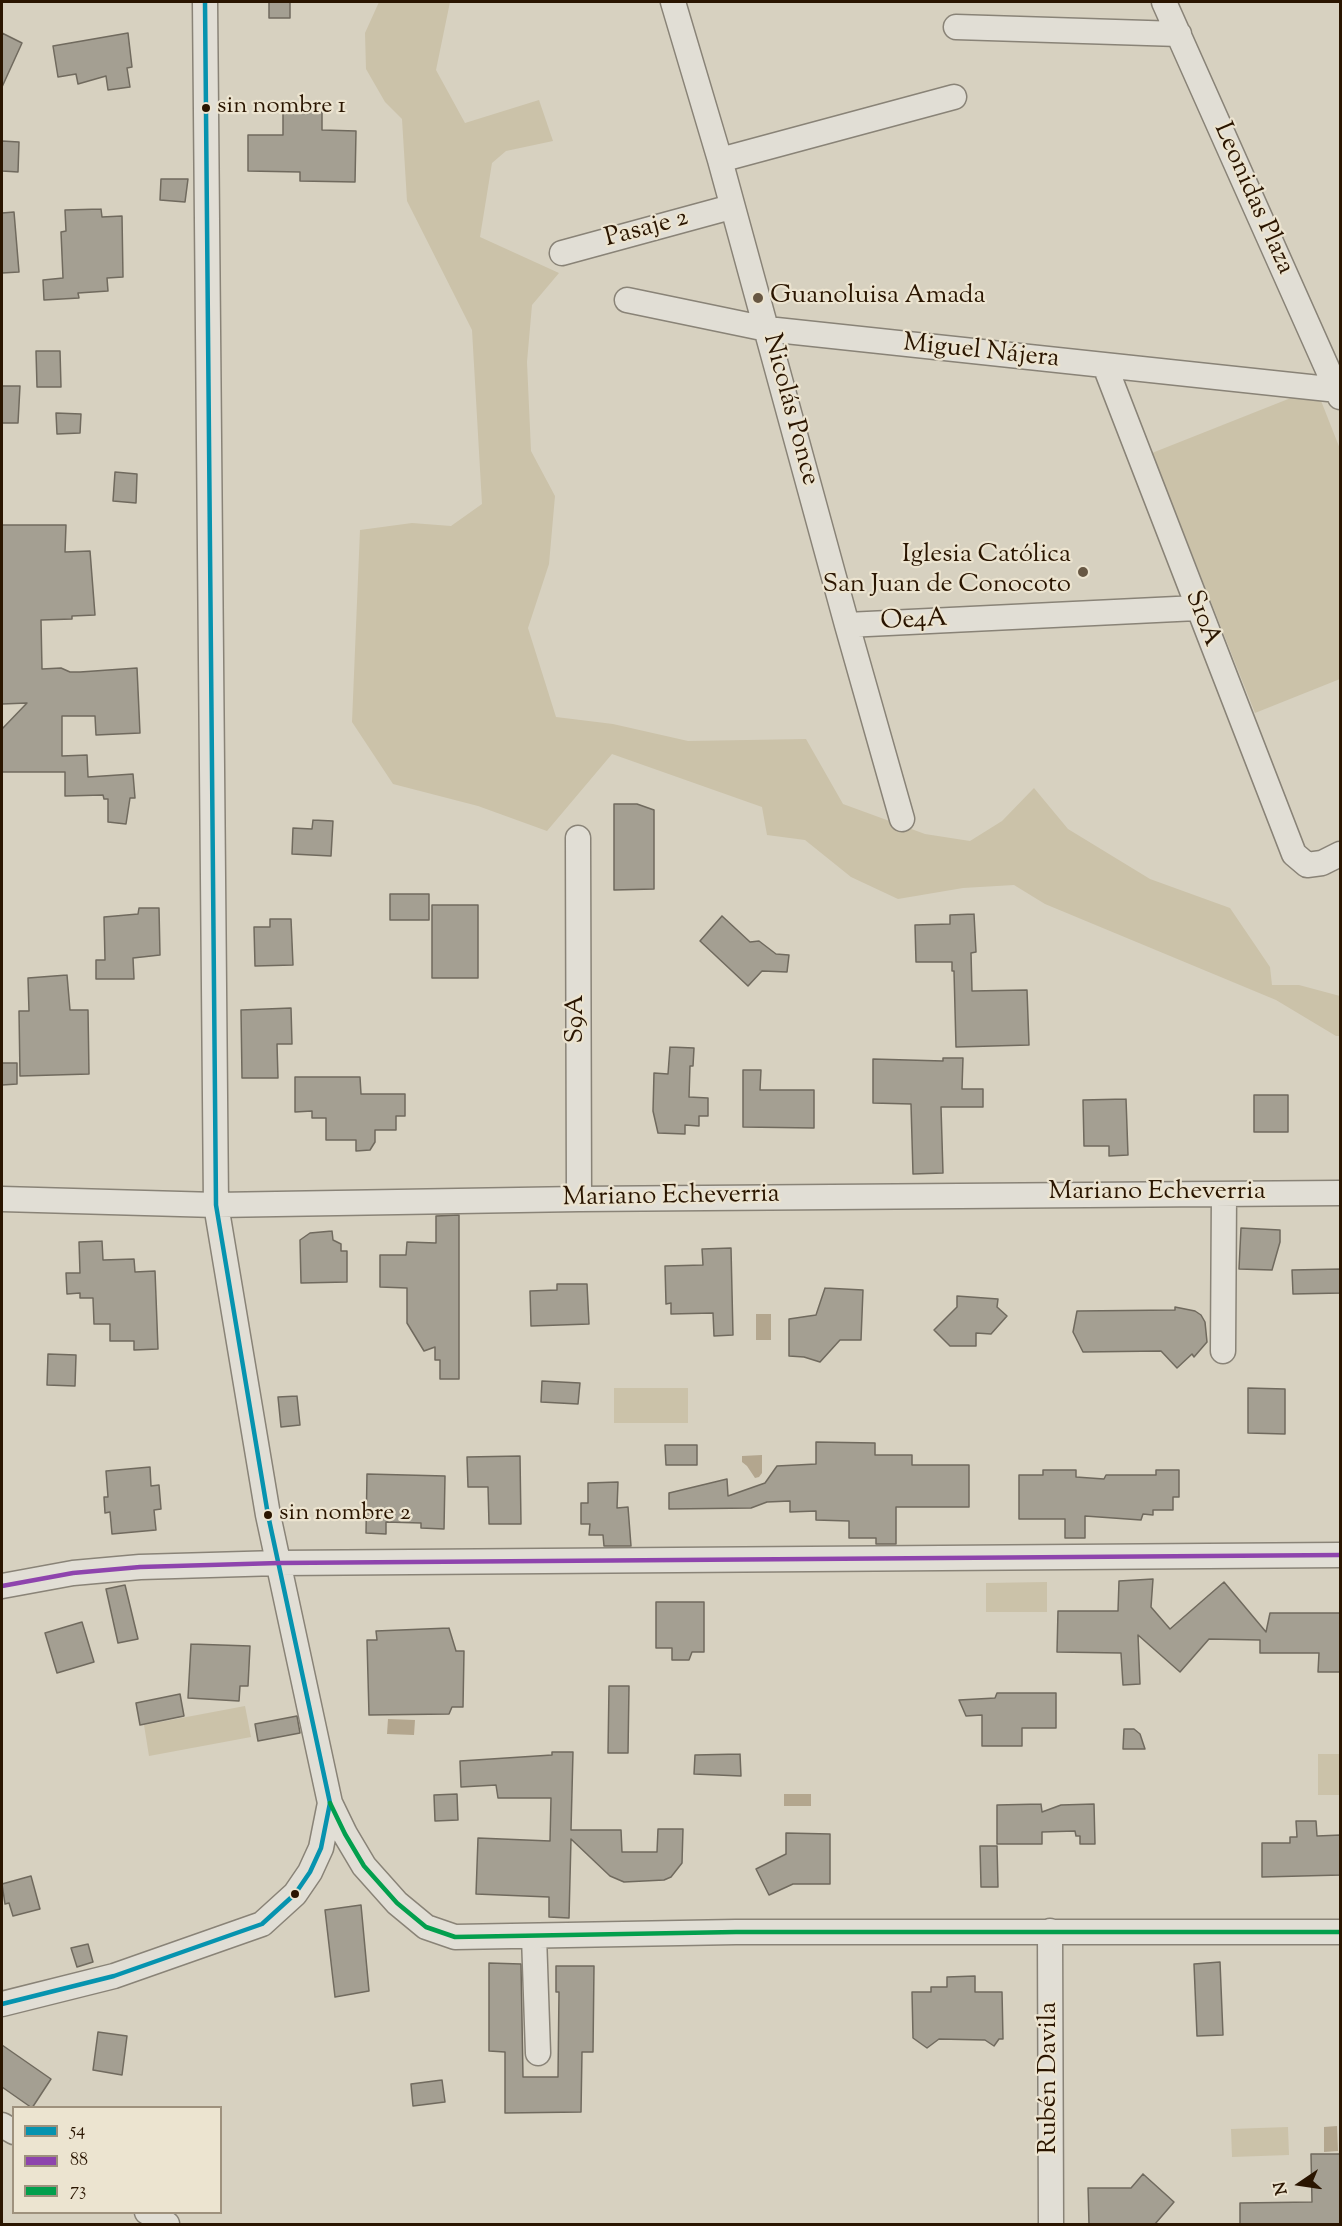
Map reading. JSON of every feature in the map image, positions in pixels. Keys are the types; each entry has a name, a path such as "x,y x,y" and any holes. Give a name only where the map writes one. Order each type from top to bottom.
{"street":[{"path":"205,2 216,1205 268,1515 330,1803 345,1834 364,1866 397,1903 426,1927 455,1937 1050,1931 1341,1932"},
{"name":"Nicolás Ponce","path":"674,2 720,160 731,207 767,329 902,819"},
{"name":"Leonidas Plaza","path":"1164,2 1339,394"},
{"path":"956,27 1179,34"},
{"path":"720,160 954,97"},
{"name":"Pasaje 2","path":"562,253 731,207"},
{"name":"Miguel Nájera","path":"627,300 767,329 1339,394"},
{"name":"S10A","path":"1105,366 1294,854 1307,865 1322,863 1341,854"},
{"name":"Oe4A","path":"847,625 1197,608"},
{"name":"S9A","path":"578,838 579,1199"},
{"name":"Mariano Echeverria","path":"2,1199 216,1205 579,1199 1341,1192"},
{"path":"1223,1351 1224,1194"},
{"path":"2,1586 73,1573 140,1567 279,1563 1341,1555"},
{"path":"2,2004 114,1976 262,1924 295,1894 310,1872 321,1848 330,1803"},
{"name":"Rubén Davila","path":"1050,1931 1051,2224"},
{"path":"534,1936 538,2053"},
{"path":"150,2214 166,2224"}],"shaded area":[{"path":"379,2 450,2 436,70 465,123 539,100 553,141 506,151 492,163 480,237 559,273 532,305 527,362 531,451 555,496 549,564 528,628 556,717 613,724 688,741 806,739 843,804 925,834 970,841 1002,821 1034,788 1068,829 1150,879 1230,908 1270,967 1272,985 1299,985 1340,996 1340,1036 1336,1036 1276,1000 1045,904 1014,885 963,888 898,899 851,877 805,840 767,835 762,807 612,754 547,831 478,806 393,784 352,722 360,530 412,523 451,526 482,504 472,330 407,201 402,119 385,102 366,69 365,33"},
{"path":"1316,388 1340,449 1340,679 1255,713 1152,453"},
{"path":"756,1314 771,1314 771,1340 756,1340"},
{"path":"614,1388 688,1388 688,1423 614,1423"},
{"path":"762,1455 762,1473 755,1478 742,1462 742,1456"},
{"path":"1047,1582 1047,1612 986,1612 986,1583"},
{"path":"245,1706 251,1737 149,1756 144,1725"},
{"path":"388,1719 415,1720 414,1735 387,1734"},
{"path":"1318,1754 1340,1754 1340,1795 1318,1795"},
{"path":"784,1794 811,1794 811,1806 784,1806"},
{"path":"1337,2126 1338,2151 1324,2152 1324,2127"},
{"path":"1288,2127 1289,2155 1232,2157 1231,2129"}],"building":[{"path":"269,2 290,2 290,18 269,18"},
{"path":"2,33 22,43 2,87"},
{"path":"128,33 132,67 127,68 130,87 108,90 106,76 78,84 76,74 58,77 53,46"},
{"path":"283,111 322,112 322,130 356,131 355,182 300,181 300,172 248,171 248,135 283,135"},
{"path":"2,141 19,142 18,172 2,171"},
{"path":"161,179 188,179 185,202 160,200"},
{"path":"101,209 102,217 122,216 123,277 107,278 108,291 78,293 79,298 44,300 43,280 63,278 61,232 66,231 65,210"},
{"path":"14,212 19,272 2,273 2,213"},
{"path":"36,351 60,351 61,387 37,387"},
{"path":"2,386 20,386 18,423 2,423"},
{"path":"56,413 81,414 80,433 57,434"},
{"path":"115,472 137,474 136,503 113,501"},
{"path":"2,525 66,525 65,552 90,551 95,615 72,616 72,619 41,620 42,669 61,668 70,672 80,672 137,668 140,733 96,735 95,716 62,716 62,756 87,755 88,777 133,774 135,798 130,798 126,824 108,822 108,799 104,799 103,795 65,796 65,772 2,772 2,729 27,703 2,704"},
{"path":"614,804 637,804 654,810 654,889 614,890"},
{"path":"313,820 333,821 331,856 292,854 293,828 312,829"},
{"path":"390,894 429,894 429,920 390,920"},
{"path":"432,905 478,905 478,978 432,978"},
{"path":"139,908 159,908 160,955 133,958 134,979 96,979 96,960 105,960 104,917 138,914"},
{"path":"974,914 976,952 971,953 972,991 1027,990 1029,1045 956,1047 952,962 916,962 915,925 950,924 950,915"},
{"path":"722,916 750,942 759,941 776,954 789,955 787,972 762,971 748,986 700,941"},
{"path":"270,919 291,919 293,965 255,966 254,927 270,927"},
{"path":"67,975 70,1010 88,1010 89,1074 20,1076 19,1011 29,1011 28,978"},
{"path":"291,1008 292,1044 277,1044 278,1078 242,1078 241,1010"},
{"path":"670,1047 694,1048 693,1066 690,1066 689,1097 708,1098 708,1116 699,1116 699,1126 685,1125 685,1134 658,1133 653,1111 654,1073 668,1074"},
{"path":"943,1058 963,1058 962,1089 983,1089 983,1107 941,1107 943,1173 913,1174 911,1104 873,1103 873,1059 943,1061"},
{"path":"2,1063 17,1063 17,1084 2,1085"},
{"path":"743,1070 761,1070 760,1090 814,1090 814,1128 743,1127"},
{"path":"295,1077 360,1077 361,1094 405,1094 405,1116 396,1116 396,1130 375,1130 375,1142 370,1150 356,1151 356,1140 326,1140 326,1118 312,1118 312,1111 295,1112"},
{"path":"1254,1095 1288,1095 1288,1132 1254,1132"},
{"path":"1126,1099 1128,1155 1109,1156 1109,1146 1084,1146 1083,1100"},
{"path":"459,1215 459,1379 440,1379 440,1360 435,1360 435,1347 424,1351 407,1323 407,1288 380,1287 380,1255 406,1255 407,1242 436,1243 436,1216"},
{"path":"1241,1228 1280,1230 1280,1242 1272,1270 1239,1269"},
{"path":"332,1231 333,1240 341,1244 341,1251 347,1251 347,1282 301,1283 300,1240 310,1233"},
{"path":"102,1241 103,1260 134,1259 135,1272 155,1271 158,1349 134,1350 134,1341 110,1341 110,1324 94,1324 93,1298 80,1298 80,1293 67,1294 66,1273 80,1273 79,1242"},
{"path":"731,1248 733,1335 714,1336 713,1313 671,1314 671,1303 666,1304 665,1266 703,1265 702,1249"},
{"path":"1341,1269 1341,1293 1293,1294 1292,1270"},
{"path":"557,1284 587,1284 589,1324 531,1326 530,1291 557,1290"},
{"path":"825,1288 863,1290 861,1340 840,1340 820,1362 804,1357 789,1356 789,1319 816,1315"},
{"path":"957,1296 998,1299 997,1307 1007,1316 991,1334 976,1333 976,1346 950,1346 934,1330 957,1307"},
{"path":"1175,1307 1195,1311 1201,1315 1205,1322 1207,1342 1194,1357 1192,1354 1177,1368 1161,1351 1083,1352 1073,1332 1077,1311 1175,1310"},
{"path":"48,1354 76,1355 75,1386 47,1385"},
{"path":"542,1381 580,1383 578,1404 541,1402"},
{"path":"1248,1388 1285,1389 1285,1434 1248,1433"},
{"path":"297,1396 300,1425 281,1427 278,1397"},
{"path":"816,1442 875,1443 875,1455 912,1455 912,1465 969,1465 969,1507 896,1507 896,1544 876,1544 876,1538 849,1538 849,1521 816,1520 816,1511 790,1512 790,1501 767,1502 751,1508 669,1509 669,1493 727,1479 728,1496 765,1483 777,1466 816,1464"},
{"path":"665,1445 697,1445 697,1465 666,1465"},
{"path":"520,1456 521,1524 489,1524 488,1487 468,1487 467,1457"},
{"path":"150,1467 151,1486 159,1485 161,1509 154,1510 156,1530 112,1534 110,1512 105,1513 104,1497 108,1497 106,1471"},
{"path":"1043,1470 1076,1470 1076,1477 1104,1479 1106,1475 1156,1475 1156,1470 1179,1470 1179,1497 1173,1497 1173,1510 1153,1510 1153,1515 1143,1514 1141,1520 1085,1516 1085,1538 1065,1538 1065,1519 1019,1519 1019,1475 1043,1475"},
{"path":"367,1474 445,1476 444,1529 421,1528 421,1523 386,1522 386,1534 366,1533"},
{"path":"618,1482 617,1508 628,1507 631,1546 604,1546 603,1535 589,1535 590,1524 581,1524 581,1503 588,1503 588,1483"},
{"path":"1153,1579 1151,1607 1170,1629 1224,1582 1266,1632 1270,1613 1341,1613 1341,1672 1318,1672 1319,1653 1260,1653 1260,1640 1209,1639 1180,1672 1138,1635 1140,1684 1123,1685 1121,1653 1057,1652 1058,1611 1118,1611 1119,1581"},
{"path":"125,1585 138,1639 118,1643 106,1589"},
{"path":"656,1602 704,1602 704,1652 692,1652 689,1660 672,1660 672,1648 656,1648"},
{"path":"82,1622 94,1662 57,1673 45,1633"},
{"path":"449,1628 456,1651 464,1651 463,1707 452,1707 449,1714 369,1715 367,1640 377,1640 376,1631"},
{"path":"191,1644 250,1646 248,1686 240,1686 239,1701 188,1698"},
{"path":"609,1686 629,1686 628,1753 608,1753"},
{"path":"997,1693 1056,1693 1056,1728 1022,1728 1022,1746 982,1746 982,1715 966,1716 959,1700 995,1698"},
{"path":"180,1694 184,1716 140,1725 136,1703"},
{"path":"297,1716 300,1733 258,1741 255,1724"},
{"path":"1124,1729 1134,1729 1140,1734 1145,1749 1123,1749"},
{"path":"552,1752 573,1752 571,1830 621,1830 622,1852 657,1852 658,1829 683,1829 682,1863 671,1877 664,1880 624,1882 610,1876 571,1839 569,1918 549,1917 549,1897 476,1894 478,1838 550,1841 551,1798 498,1798 496,1785 461,1787 460,1761 552,1755"},
{"path":"740,1754 741,1776 694,1774 695,1755"},
{"path":"457,1794 458,1820 435,1821 434,1795"},
{"path":"1041,1804 1042,1812 1061,1805 1094,1804 1095,1844 1080,1844 1080,1836 1076,1836 1075,1831 1042,1832 1042,1844 997,1844 997,1805"},
{"path":"1296,1821 1316,1821 1317,1836 1341,1835 1341,1875 1262,1877 1262,1843 1290,1843 1290,1837 1297,1837"},
{"path":"786,1833 830,1834 830,1884 793,1884 769,1895 756,1869 786,1854"},
{"path":"980,1846 997,1846 998,1887 981,1887"},
{"path":"31,1876 40,1909 13,1916 9,1903 5,1904 2,1884"},
{"path":"361,1905 369,1991 335,1997 325,1910"},
{"path":"88,1944 93,1962 77,1967 71,1948"},
{"path":"1220,1962 1223,2035 1197,2036 1194,1964"},
{"path":"489,1963 521,1964 523,2077 558,2077 559,1992 556,1992 556,1966 594,1966 593,2052 582,2052 581,2112 505,2113 505,2052 489,2051"},
{"path":"975,1976 975,1992 1002,1992 1003,2039 999,2039 994,2046 985,2040 939,2039 927,2048 913,2038 912,1992 931,1992 931,1987 947,1987 947,1977"},
{"path":"98,2032 127,2036 122,2075 93,2070"},
{"path":"2,2045 51,2079 33,2106 29,2106 2,2087"},
{"path":"442,2080 445,2102 413,2106 411,2084"},
{"path":"1311,2154 1341,2154 1341,2224 1240,2224 1240,2203 1312,2202"},
{"path":"1143,2174 1174,2202 1155,2224 1089,2224 1088,2188 1131,2188"}],"transit line":[{"name":"54","path":"2,2004 114,1976 262,1924 295,1894 310,1872 321,1848 330,1803 268,1515 216,1205 205,2"},
{"name":"88","path":"2,1586 73,1573 140,1567 279,1563 1340,1555"},
{"name":"73","path":"330,1803 364,1866 397,1903 426,1927 455,1937 736,1932 1340,1932"}],"place":[{"name":"sin nombre 1","path":"206,108"},
{"name":"Guanoluisa Amada","path":"758,298"},
{"name":"Iglesia Católica San Juan de Conocoto","path":"1083,572"},
{"name":"sin nombre 2","path":"268,1515"}]}
